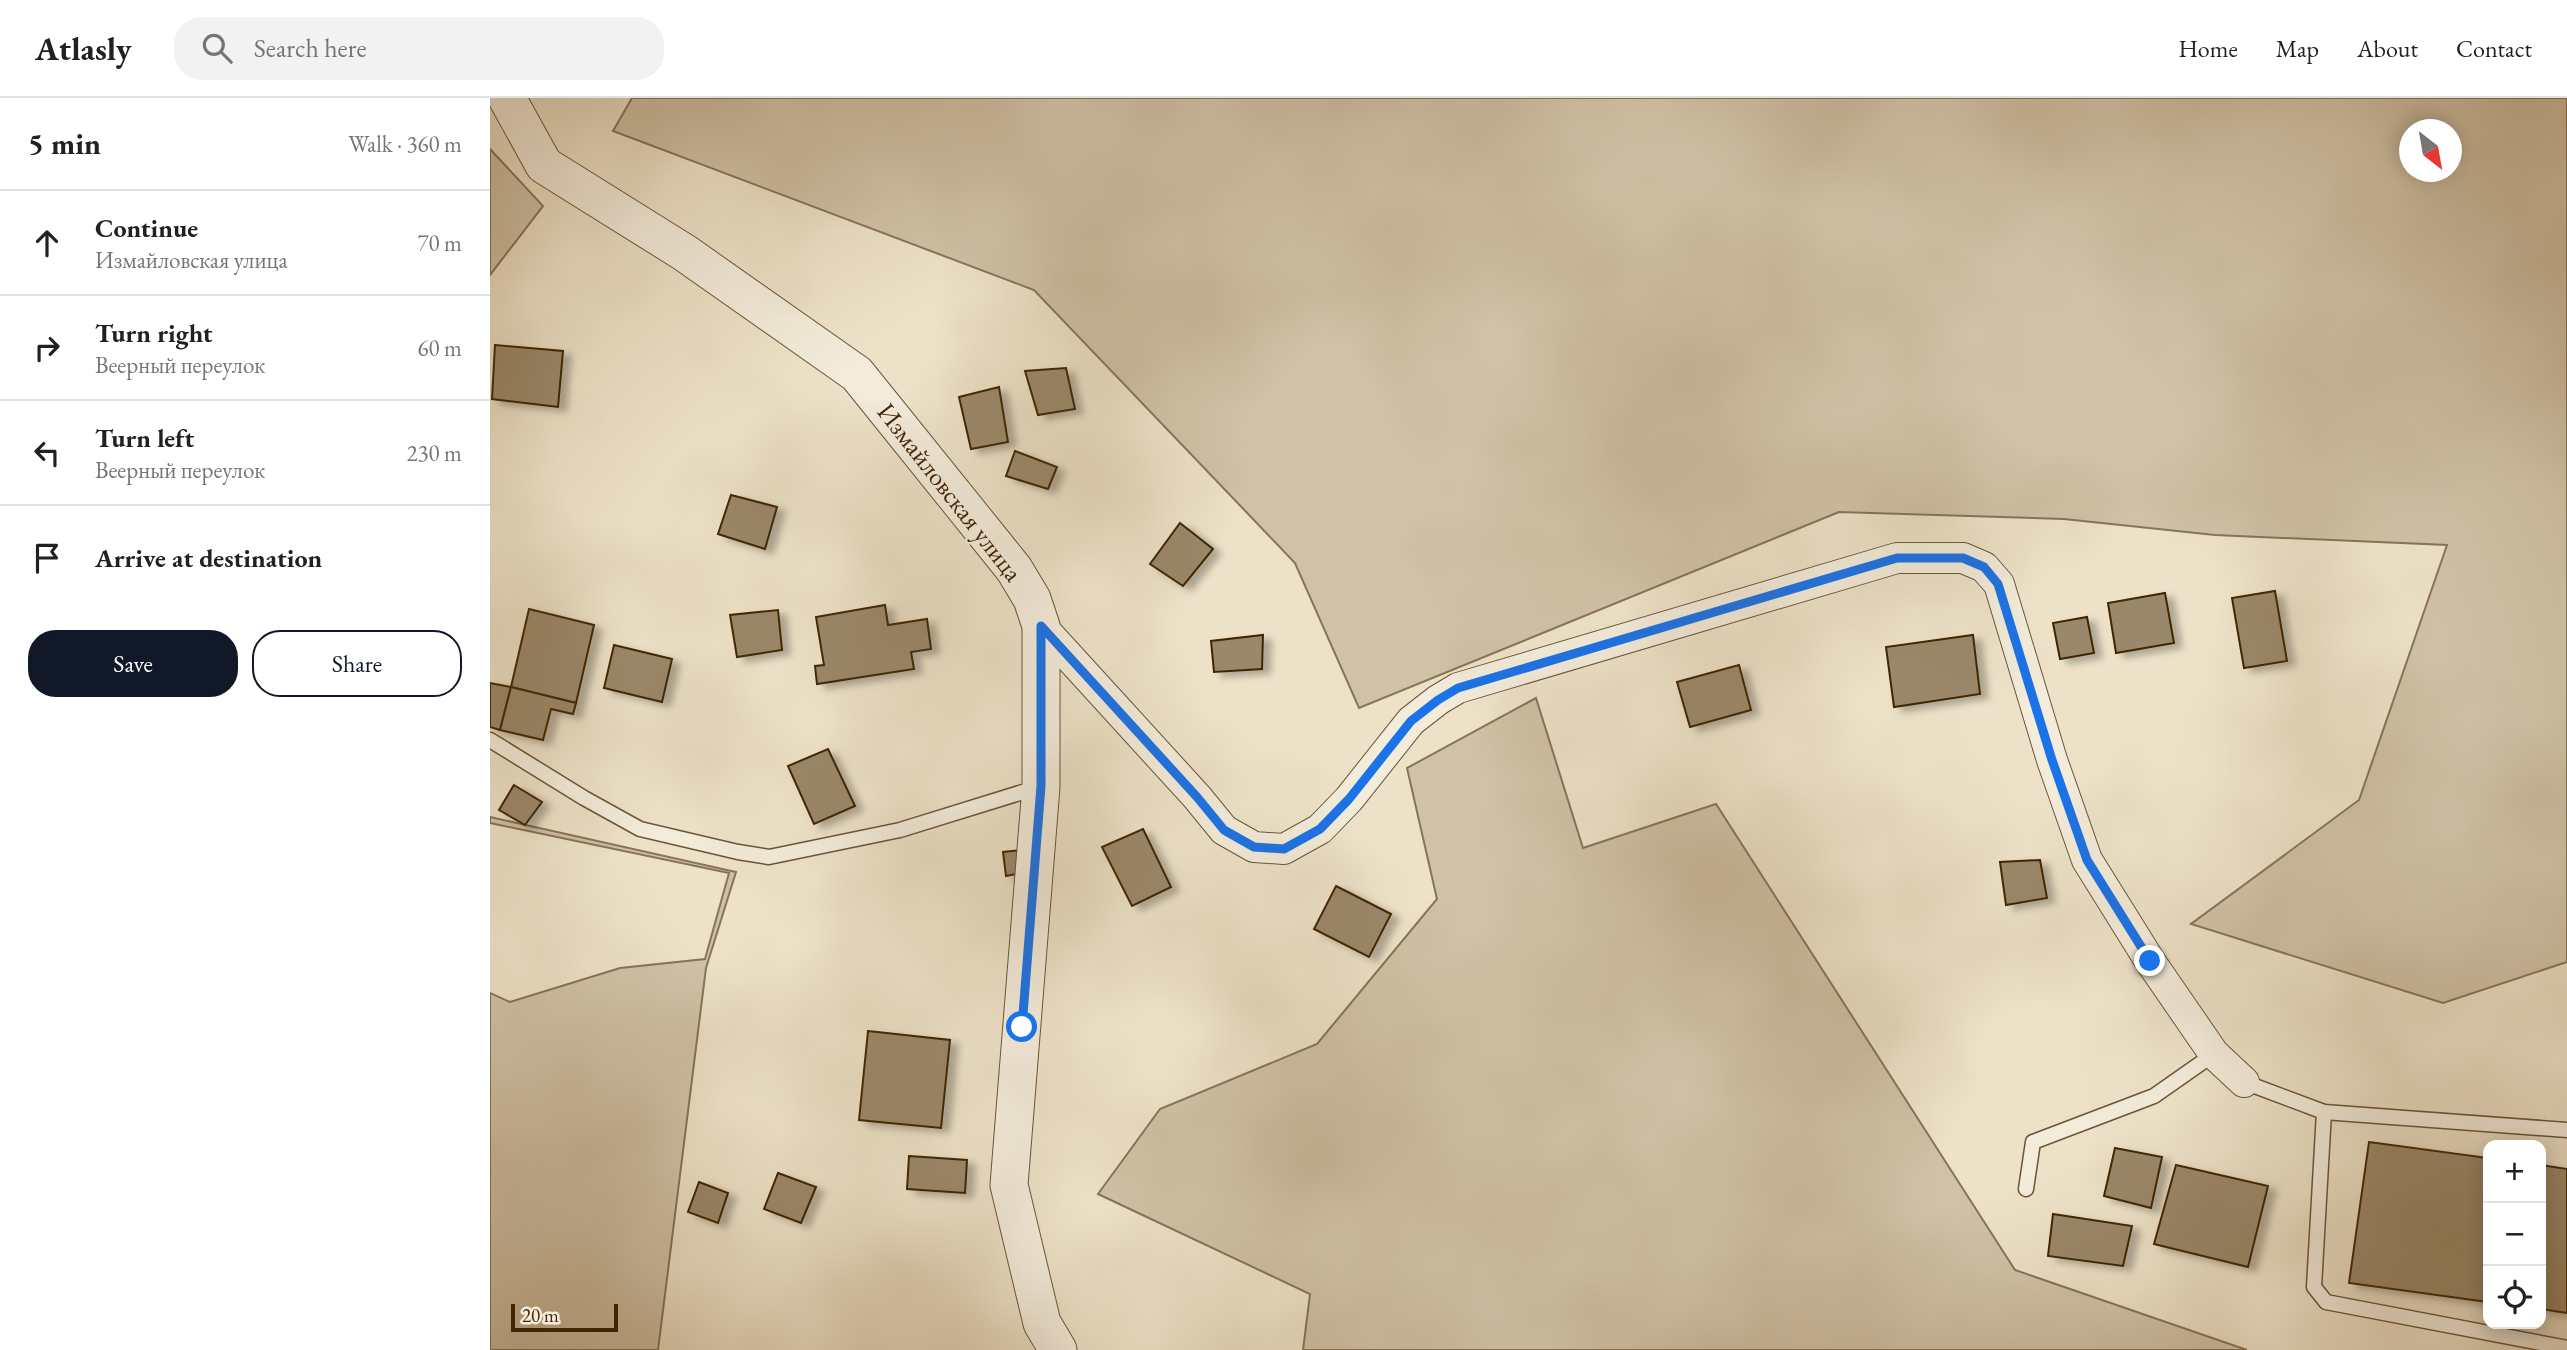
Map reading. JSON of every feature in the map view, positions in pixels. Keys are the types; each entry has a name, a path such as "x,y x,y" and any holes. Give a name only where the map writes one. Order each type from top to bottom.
{"street":[{"name":"Измайловская улица","path":"507,98 544,165 685,253 857,374 1014,569 1032,599 1041,626 1041,786 1009,1185 1042,1322 1058,1350"},
{"path":"1041,626 1224,830 1254,847 1284,849 1320,829 1349,799 1411,721 1458,688 1897,558 1963,558 1984,567 1998,584 2052,760 2087,860 2150,961 2214,1054 2244,1082"}],"lane":[{"path":"490,740 640,829 769,857 900,830 1041,786"},
{"path":"2026,1189 2033,1142 2154,1096 2214,1054"},
{"path":"2244,1082 2324,1112 2567,1130"},
{"path":"2324,1112 2314,1287 2326,1303 2567,1348"}],"shaded area":[{"path":"632,98 2567,98 2567,962 2443,1003 2191,924 2359,800 2447,545 2215,535 2064,519 1839,512 1359,708 1295,563 1034,290 613,131"},
{"path":"490,149 543,206 490,275"},
{"path":"1536,698 1583,848 1716,804 2015,1270 2247,1350 1303,1350 1310,1294 1098,1194 1160,1109 1317,1044 1437,899 1407,768"},
{"path":"490,817 736,872 706,968 658,1350 490,1350 490,993 510,1002 620,968 705,959 729,873 490,823"}],"building":[{"path":"495,345 563,351 558,407 492,399"},
{"path":"1066,368 1075,409 1038,415 1025,371"},
{"path":"999,387 1008,442 971,449 959,397"},
{"path":"1015,451 1057,467 1048,489 1006,476"},
{"path":"731,495 777,507 765,549 718,534"},
{"path":"1180,523 1213,549 1183,586 1150,564"},
{"path":"2275,591 2287,661 2244,668 2232,598"},
{"path":"2165,593 2174,643 2116,653 2108,603"},
{"path":"885,605 888,625 927,619 931,649 911,652 914,669 817,684 815,666 824,665 816,617"},
{"path":"529,609 594,625 576,703 511,687"},
{"path":"778,610 782,650 737,657 730,615"},
{"path":"2087,617 2094,653 2060,659 2053,623"},
{"path":"1263,635 1262,669 1214,672 1211,641"},
{"path":"1973,635 1980,694 1894,707 1886,647"},
{"path":"614,645 672,659 662,702 604,688"},
{"path":"1739,665 1751,710 1690,727 1677,682"},
{"path":"490,683 511,687 500,730 490,727"},
{"path":"511,687 576,703 573,714 551,709 543,740 500,730"},
{"path":"828,749 855,806 814,824 788,766"},
{"path":"514,785 542,802 525,825 499,810"},
{"path":"1143,829 1171,887 1132,906 1102,847"},
{"path":"1021,850 1021,873 1006,876 1003,852"},
{"path":"2040,860 2047,898 2006,905 2000,862"},
{"path":"1336,886 1391,914 1369,957 1314,929"},
{"path":"868,1031 950,1040 941,1128 859,1120"},
{"path":"2369,1142 2483,1157 2483,1301 2349,1283"},
{"path":"2115,1148 2162,1157 2151,1208 2104,1196"},
{"path":"909,1156 967,1160 965,1193 907,1189"},
{"path":"2176,1165 2268,1186 2248,1267 2154,1244"},
{"path":"2546,1166 2567,1169 2567,1313 2546,1310"},
{"path":"778,1173 816,1187 801,1223 764,1209"},
{"path":"699,1182 728,1193 718,1223 688,1212"},
{"path":"2053,1214 2132,1226 2123,1266 2048,1256"}],"route":[{"path":"1022,1027 1041,786 1041,626 1224,830 1254,847 1284,849 1320,829 1349,799 1411,721 1458,688 1897,558 1963,558 1984,567 1998,584 2052,760 2087,860 2150,961"}]}
